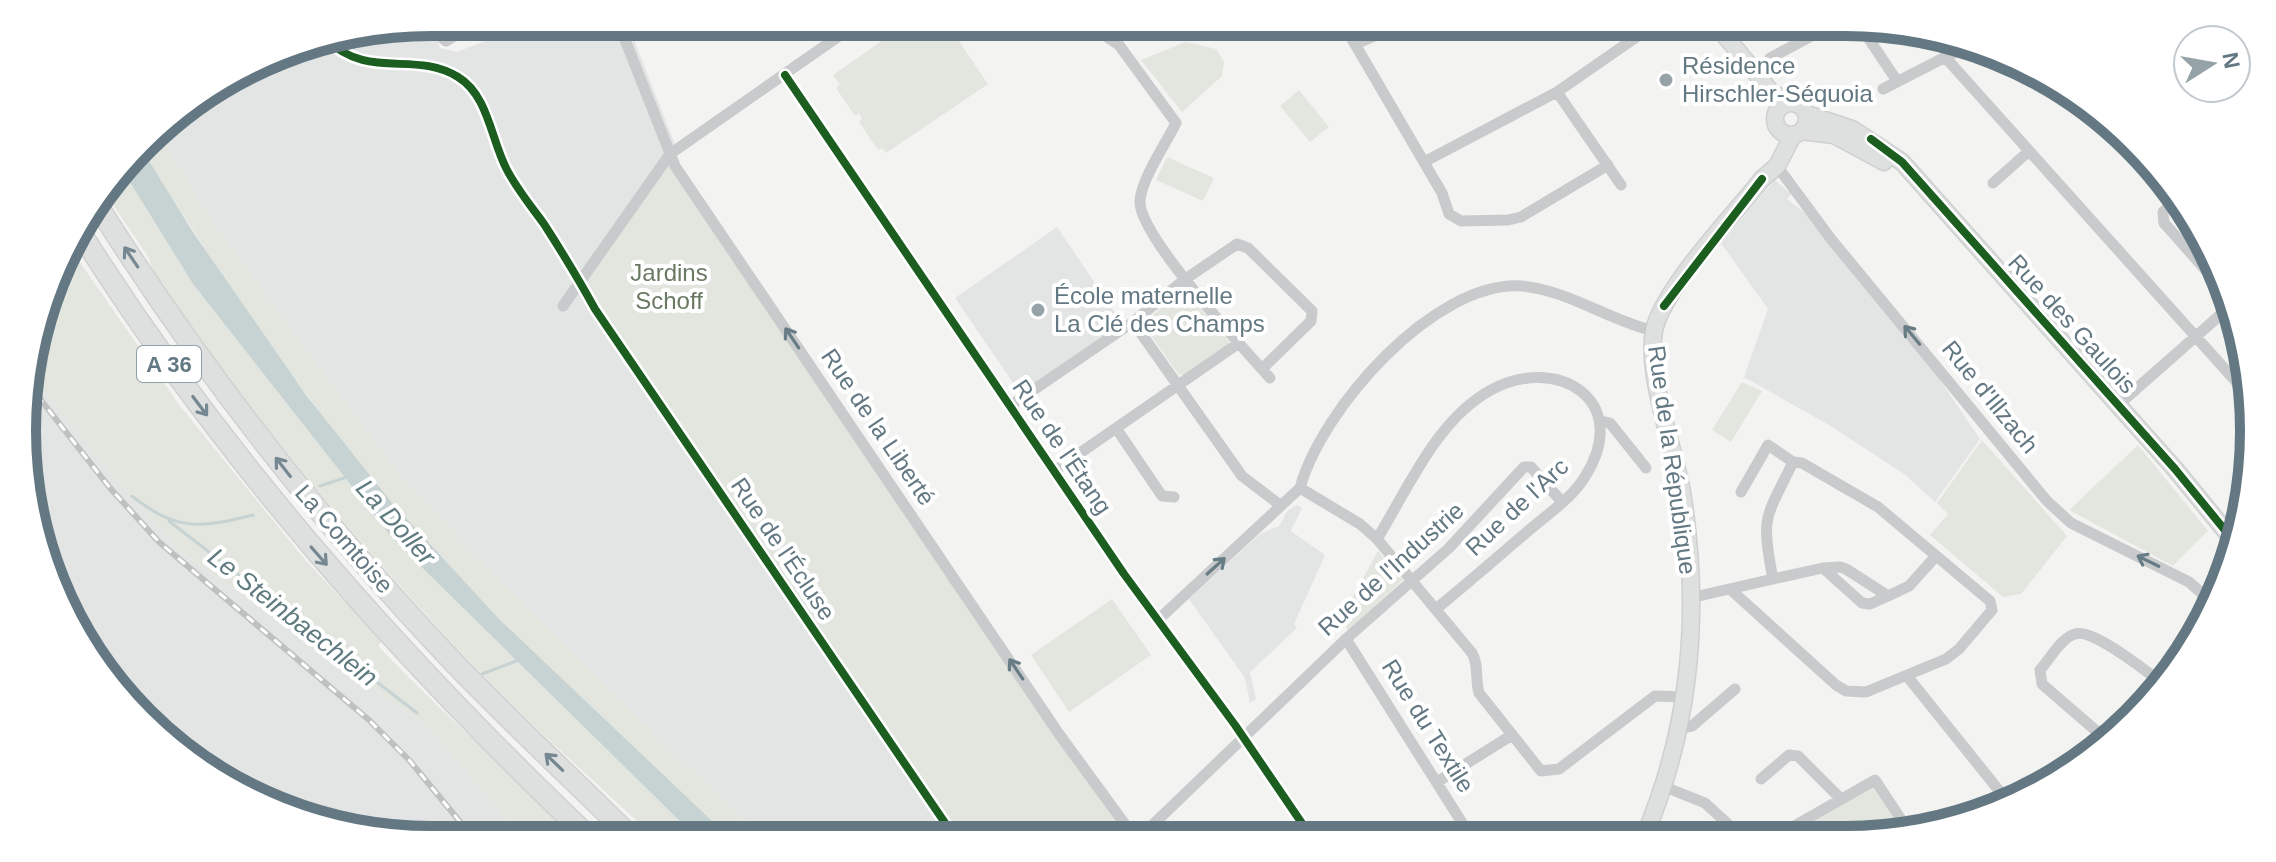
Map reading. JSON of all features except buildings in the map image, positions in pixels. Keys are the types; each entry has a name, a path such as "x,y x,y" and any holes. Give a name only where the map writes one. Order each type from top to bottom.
{"highway":[{"name":"La Comtoise","path":"103,213 215,379 348,546 444,653 620,826"},
{"name":"La Comtoise","path":"86,240 191,394 322,560 423,672 578,826"}],"main road":[{"name":"Rue de la République","path":"1649,826 1665,787 1681,728 1686,697 1690,598 1682,492 1654,368 1654,331 1674,290 1762,179 1777,166 1787,127 1771,92 1725,36"},
{"name":"Rue de la République","path":"1771,92 1800,105 1807,114"},
{"path":"1787,127 1789,102"},
{"path":"1787,127 1807,114"},
{"name":"Rue des Gaulois","path":"1807,114 1871,139 1902,162 2118,405 2227,533"},
{"name":"Rue de la République","path":"1762,179 1787,127"},
{"name":"Rue des Gaulois","path":"1787,127 1822,132 1852,142 1923,188"}],"street":[{"name":"Rue de la Liberté","path":"624,36 670,154 1059,734 1128,826"},
{"path":"563,306 670,154 839,36"},
{"path":"1010,406 1133,322 1184,280 1234,245 1243,245 1310,306 1311,321 1266,374 1184,280 1141,211 1140,202 1176,123 1119,45 1105,36"},
{"path":"1351,36 1424,162 1449,214 1461,221 1521,217 1608,165"},
{"path":"1356,44 1374,36"},
{"path":"1424,162 1557,92 1638,36"},
{"path":"1770,58 1812,36"},
{"path":"1868,37 1897,81"},
{"name":"Rue de l'Écluse","path":"337,47 353,59 375,65 436,67 462,79 480,102 506,169 947,826"},
{"path":"1883,89 1956,52"},
{"path":"1945,57 2237,383"},
{"name":"Rue de l'Étang","path":"785,75 1054,471 1304,826"},
{"path":"1557,92 1621,185"},
{"path":"1993,183 2028,152"},
{"name":"Rue d'Illzach","path":"1777,166 1831,239 2047,501 2071,523 2189,582 2204,595"},
{"path":"2169,206 2163,212 2164,223 2205,269"},
{"path":"1159,619 1300,488 1311,461 1339,415 1374,368 1421,321 1476,293 1524,286 1654,331"},
{"path":"2118,405 2222,313"},
{"path":"1133,322 1242,476 1280,505"},
{"path":"1054,471 1239,343"},
{"path":"1377,539 1447,427 1490,390 1514,381 1543,378 1568,382 1591,399 1601,421 1610,423 1646,468"},
{"name":"Rue de l'Arc","path":"1436,609 1562,502 1586,477 1600,440 1601,421"},
{"path":"1116,428 1162,496 1174,497"},
{"path":"1730,589 1846,691 1866,692 1907,676 1959,649 1992,610 1990,601 1878,507 1802,463 1793,462 1768,445 1741,492"},
{"path":"1773,579 1764,525 1769,507 1793,462"},
{"name":"Rue de l'Industrie","path":"1150,826 1498,500 1524,467 1531,467 1562,502"},
{"path":"1300,488 1360,524 1377,539 1472,653 1477,662 1475,677 1479,693 1541,771 1550,773 1655,696 1686,697"},
{"path":"1823,568 1862,603 1870,604 1909,586 1936,556"},
{"path":"1690,598 1823,568 1840,567 1888,596"},
{"path":"2099,733 2042,684 2039,677 2040,670 2068,637 2084,633 2107,644 2153,677"},
{"name":"Rue du Textile","path":"1346,639 1465,826"},
{"path":"1907,676 2001,794"},
{"path":"1681,728 1692,726 1735,689"},
{"path":"1437,782 1512,735"},
{"path":"1761,779 1789,755 1798,756 1840,798"},
{"path":"1793,826 1868,781 1879,782 1903,822"},
{"path":"1665,787 1705,803 1730,826"}],"shaded area":[{"path":"435,36 440,48 457,52 498,36 632,36 678,152 600,307 955,826 750,826 549,630 403,479 212,222 164,141 233,89 280,66 329,49 379,39"},
{"path":"1775,180 1791,194 1787,199 1805,213 1933,370 1980,439 1935,502 1904,474 1829,425 1744,377 1768,309 1721,243"},
{"name":"École maternelle La Clé des Champs","path":"1057,227 1122,323 1020,393 955,298"},
{"path":"39,383 97,457 182,553 429,728 513,826 405,825 329,813 280,796 233,773 171,728 118,671 89,628 66,582 49,533 39,483 36,431"},
{"path":"1297,505 1302,508 1291,531 1325,555 1294,624 1297,628 1250,672 1256,699 1250,703 1245,678 1189,599 1260,534 1279,526 1288,510"}],"green space":[{"path":"889,36 955,36 988,84 886,153 882,148 878,150 859,122 862,119 859,113 855,116 836,88 840,85 833,75"},
{"path":"1186,42 1216,49 1224,62 1222,76 1182,112 1141,60"},
{"path":"1299,90 1329,127 1310,142 1280,106"},
{"path":"164,141 212,222 403,479 549,630 750,826 717,826 471,591 357,461 262,333 146,158"},
{"path":"1167,157 1214,178 1203,201 1156,180"},
{"name":"Jardins Schoff","path":"670,164 1120,826 955,826 600,307 588,279"},
{"path":"128,179 193,284 394,540 685,826 642,826 548,739 440,630 311,482 231,381 154,276 149,258 111,201"},
{"path":"76,257 180,406 306,561 382,641 378,646 563,826 513,826 429,728 182,553 97,457 39,383 49,329"},
{"path":"1183,288 1230,343 1185,376 1178,374 1143,324"},
{"path":"1742,382 1762,391 1731,442 1712,430"},
{"path":"1982,440 2067,536 2021,594 2003,597 1930,535 1948,514 1937,503"},
{"path":"2138,445 2208,531 2173,566 2069,510"},
{"path":"1378,551 1403,580 1348,631 1341,618"},
{"path":"1112,599 1151,655 1069,712 1031,655"},
{"path":"1872,786 1896,823 1845,826 1803,826"}],"water":[{"name":"La Doller","path":"147,157 193,232 306,395 392,503 499,619 717,826 685,826 394,540 193,284 128,179"}],"waterway":[{"name":"Le Steinbaechlein","path":"320,486 347,477"},
{"name":"Le Steinbaechlein","path":"132,496 162,516 190,524 218,523 253,515"},
{"name":"Le Steinbaechlein","path":"169,521 417,713"},
{"name":"Le Steinbaechlein","path":"482,674 516,661"}],"railway":[{"path":"38,396 110,488 159,542 369,720 410,761 463,826"}],"cycle path":[{"path":"336,48 359,59 441,69 458,77 476,95 510,175 551,235 595,309 947,826"},
{"path":"785,75 1124,574 1235,725 1304,826"},
{"path":"1871,139 1902,162 2175,469 2227,533"},
{"path":"1664,306 1762,179"}],"place":[{"name":"Résidence Hirschler-Séquoia","path":"1666,80"},
{"name":"École maternelle La Clé des Champs","path":"1038,310"}]}
